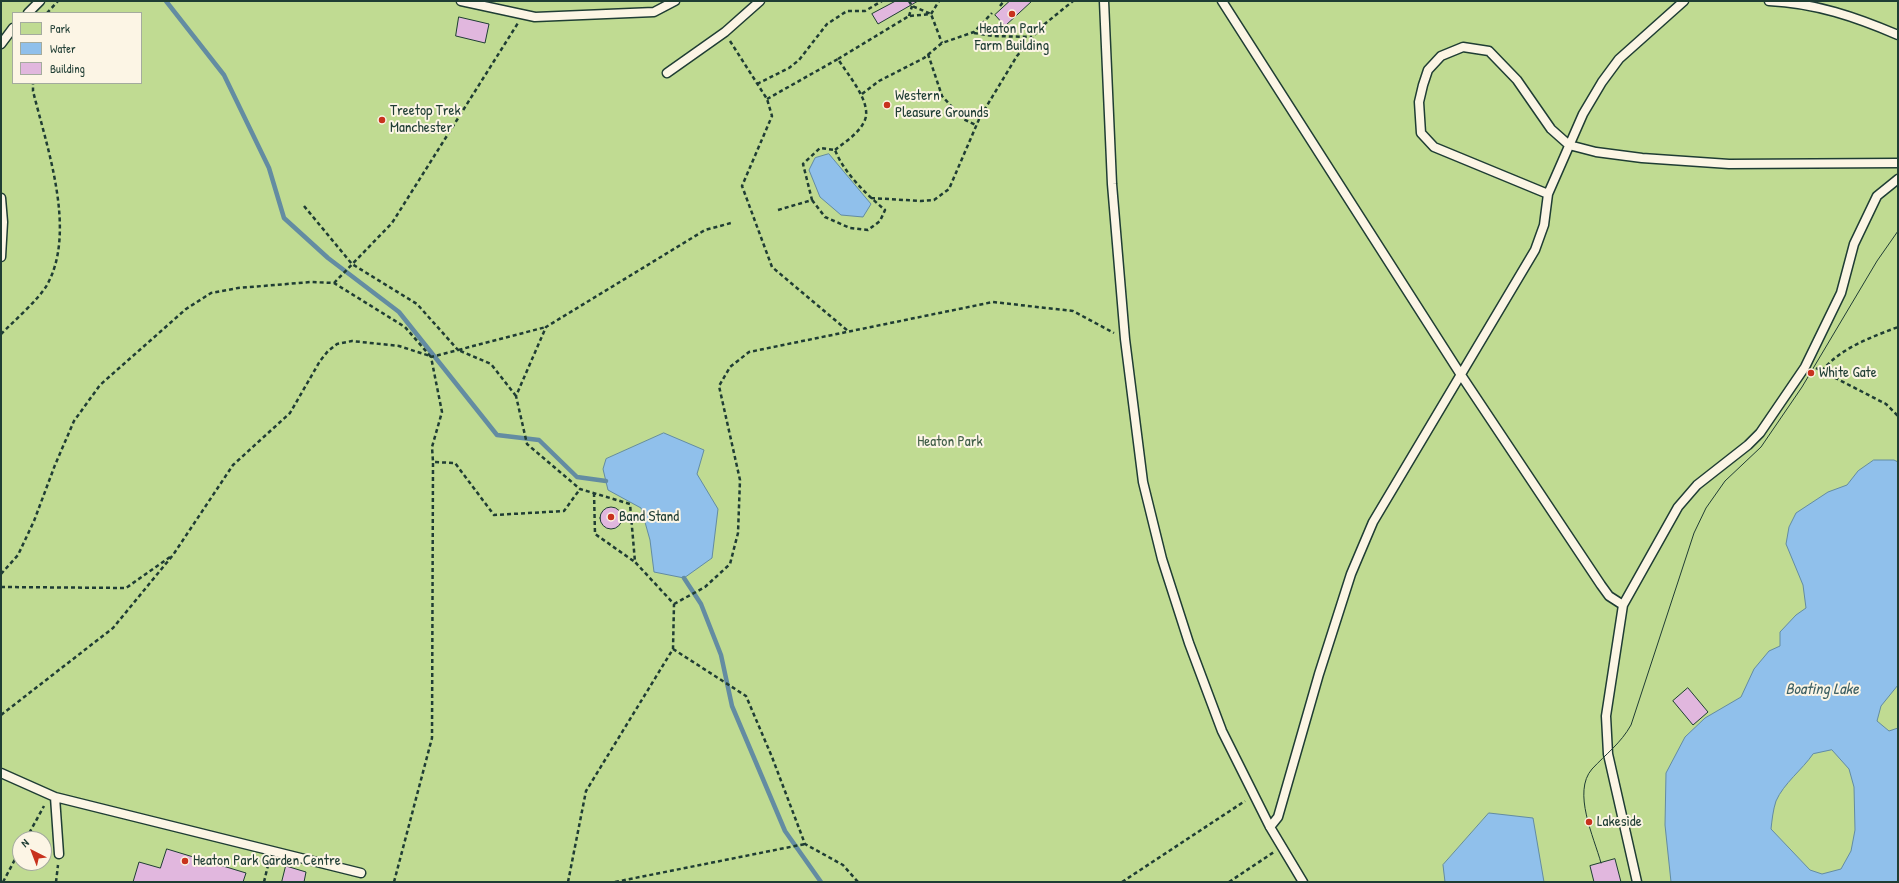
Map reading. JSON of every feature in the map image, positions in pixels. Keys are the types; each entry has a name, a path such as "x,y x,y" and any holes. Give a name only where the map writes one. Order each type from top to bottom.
{"lane":[{"path":"29,12 40,1"},
{"path":"461,1 523,16 535,17 654,12 675,1"},
{"path":"667,73 725,32 760,1"},
{"path":"1104,1 1112,184 1125,339 1144,482 1162,559 1189,644 1222,731 1270,827 1303,882"},
{"path":"1222,1 1461,375 1601,585 1609,596 1623,605"},
{"path":"1270,827 1278,817 1319,674 1351,574 1373,522 1535,250 1544,225 1548,194 1569,145 1594,95 1619,59 1684,1"},
{"path":"1769,1 1796,2 1831,9 1898,35"},
{"path":"1,44 12,29"},
{"path":"1548,194 1434,147 1421,133 1419,102 1428,70 1441,56 1463,47 1489,51 1517,80 1550,129 1569,145 1596,152 1642,158 1729,164 1898,163"},
{"path":"1637,882 1608,754 1606,733 1606,716 1623,605 1678,507 1697,485 1748,445 1760,433 1806,364 1841,294 1854,244 1877,196 1898,179"},
{"path":"1,198 3,222 1,257"},
{"path":"1,772 53,796 361,873"},
{"path":"53,796 59,854"}],"path":[{"path":"48,12 58,1"},
{"path":"757,84 789,68 798,60 827,24 847,11 865,10 882,1"},
{"path":"909,1 912,6 931,14 942,43"},
{"path":"931,14 939,1"},
{"path":"1000,6 1004,1"},
{"path":"871,198 921,201 934,200 949,189 976,125 1017,56 1041,27 1073,1"},
{"path":"909,16 912,6"},
{"path":"862,94 879,81 928,54 942,43 974,32 992,13"},
{"path":"767,99 838,59 909,16 931,14"},
{"path":"334,283 392,223 523,16"},
{"path":"725,32 767,99 772,116 742,186 772,267 848,332"},
{"path":"974,32 993,36 1032,37"},
{"path":"928,54 942,96 963,119 976,125"},
{"path":"835,150 839,161 871,198 885,210 880,222 868,230 850,228 825,217 812,200 803,164 820,148 835,150 855,134 865,122 866,111 862,94 855,87 838,59"},
{"path":"1,334 47,286 59,250 58,196 33,91 33,84"},
{"path":"778,210 812,200"},
{"path":"304,206 351,265 417,304 458,350 490,364 516,396 527,444 580,489 630,504 635,562"},
{"path":"1,715 113,628 174,555 232,465 290,413 320,361 328,351 337,344 352,341 399,346 432,357 546,327 705,230 731,223"},
{"path":"1,574 18,555 34,521 55,465 74,421 100,385 133,354 186,309 211,293 238,288 304,282 334,283 406,327 432,357 442,412 432,447 434,462 432,738 394,882"},
{"path":"674,604 705,587 730,564 738,533 740,480 719,386 730,367 749,352 993,302 1074,311 1125,339"},
{"path":"516,396 546,327"},
{"path":"1822,370 1831,359 1871,337 1898,327"},
{"path":"1806,364 1822,370 1886,404 1898,416"},
{"path":"434,462 455,463 494,515 564,511 580,489"},
{"path":"568,882 586,791 673,649 674,604 635,562 595,534 594,493"},
{"path":"1,588 126,588 174,555"},
{"path":"673,649 746,696 772,757 805,844"},
{"path":"1122,882 1254,795"},
{"path":"31,831 53,796"},
{"path":"615,882 805,844 843,865 858,882"},
{"path":"1229,882 1282,846"},
{"path":"264,882 272,851"},
{"path":"56,882 59,854"},
{"path":"3,882 12,865"}],"green space":[{"name":"Heaton Park","path":"1,1 1898,1 1898,882 1,882"}],"water":[{"path":"829,154 871,204 863,217 841,215 820,197 809,170 815,158"},
{"path":"664,433 704,450 697,474 718,509 712,558 684,578 654,572 650,540 641,508 608,490 603,469 606,459"},
{"name":"Boating Lake","path":"1874,460 1894,460 1898,462 1898,685 1881,706 1877,721 1889,731 1898,728 1898,882 1671,882 1665,825 1666,773 1685,737 1705,718 1741,697 1754,669 1769,651 1780,646 1780,632 1796,615 1806,608 1803,585 1786,544 1789,527 1796,513 1828,492 1847,485 1858,471","holes":["1832,750 1849,769 1854,787 1855,830 1851,851 1841,869 1822,874 1810,870 1771,829 1775,804 1779,794 1788,782 1813,754"]},
{"path":"1489,813 1533,818 1544,882 1445,882 1443,865"}],"building":[{"path":"896,1 918,1 878,24 872,14"},
{"name":"Heaton Park Farm Building","path":"1010,1 1032,1 1005,26 995,15"},
{"path":"459,17 489,24 485,43 456,36"},
{"name":"Band Stand","path":"611,507 619,510 622,518 619,526 611,529 603,526 600,518 603,510"},
{"path":"1688,688 1708,712 1693,725 1673,701"},
{"name":"Heaton Park Garden Centre","path":"167,849 246,873 243,882 133,882 139,862 160,868"},
{"path":"1615,859 1621,882 1594,882 1590,866"},
{"path":"286,866 306,872 304,882 282,882"}],"waterway":[{"path":"166,1 224,75 269,168 284,218 328,258 399,312 497,435 539,440 577,477 606,481"},
{"path":"684,578 701,604 721,655 732,706 785,831 821,882"}],"tram line":[{"path":"1601,863 1586,815 1584,802 1586,779 1592,769 1618,743 1631,725 1694,533 1706,508 1725,481 1761,447 1802,387 1877,261 1898,231"}],"place":[{"name":"Heaton Park Farm Building","path":"1012,14"},
{"name":"Western Pleasure Grounds","path":"887,105"},
{"name":"Treetop Trek Manchester","path":"382,120"},
{"name":"White Gate","path":"1811,373"},
{"name":"Band Stand","path":"611,517"},
{"name":"Lakeside","path":"1589,822"},
{"name":"Heaton Park Garden Centre","path":"185,861"}]}
